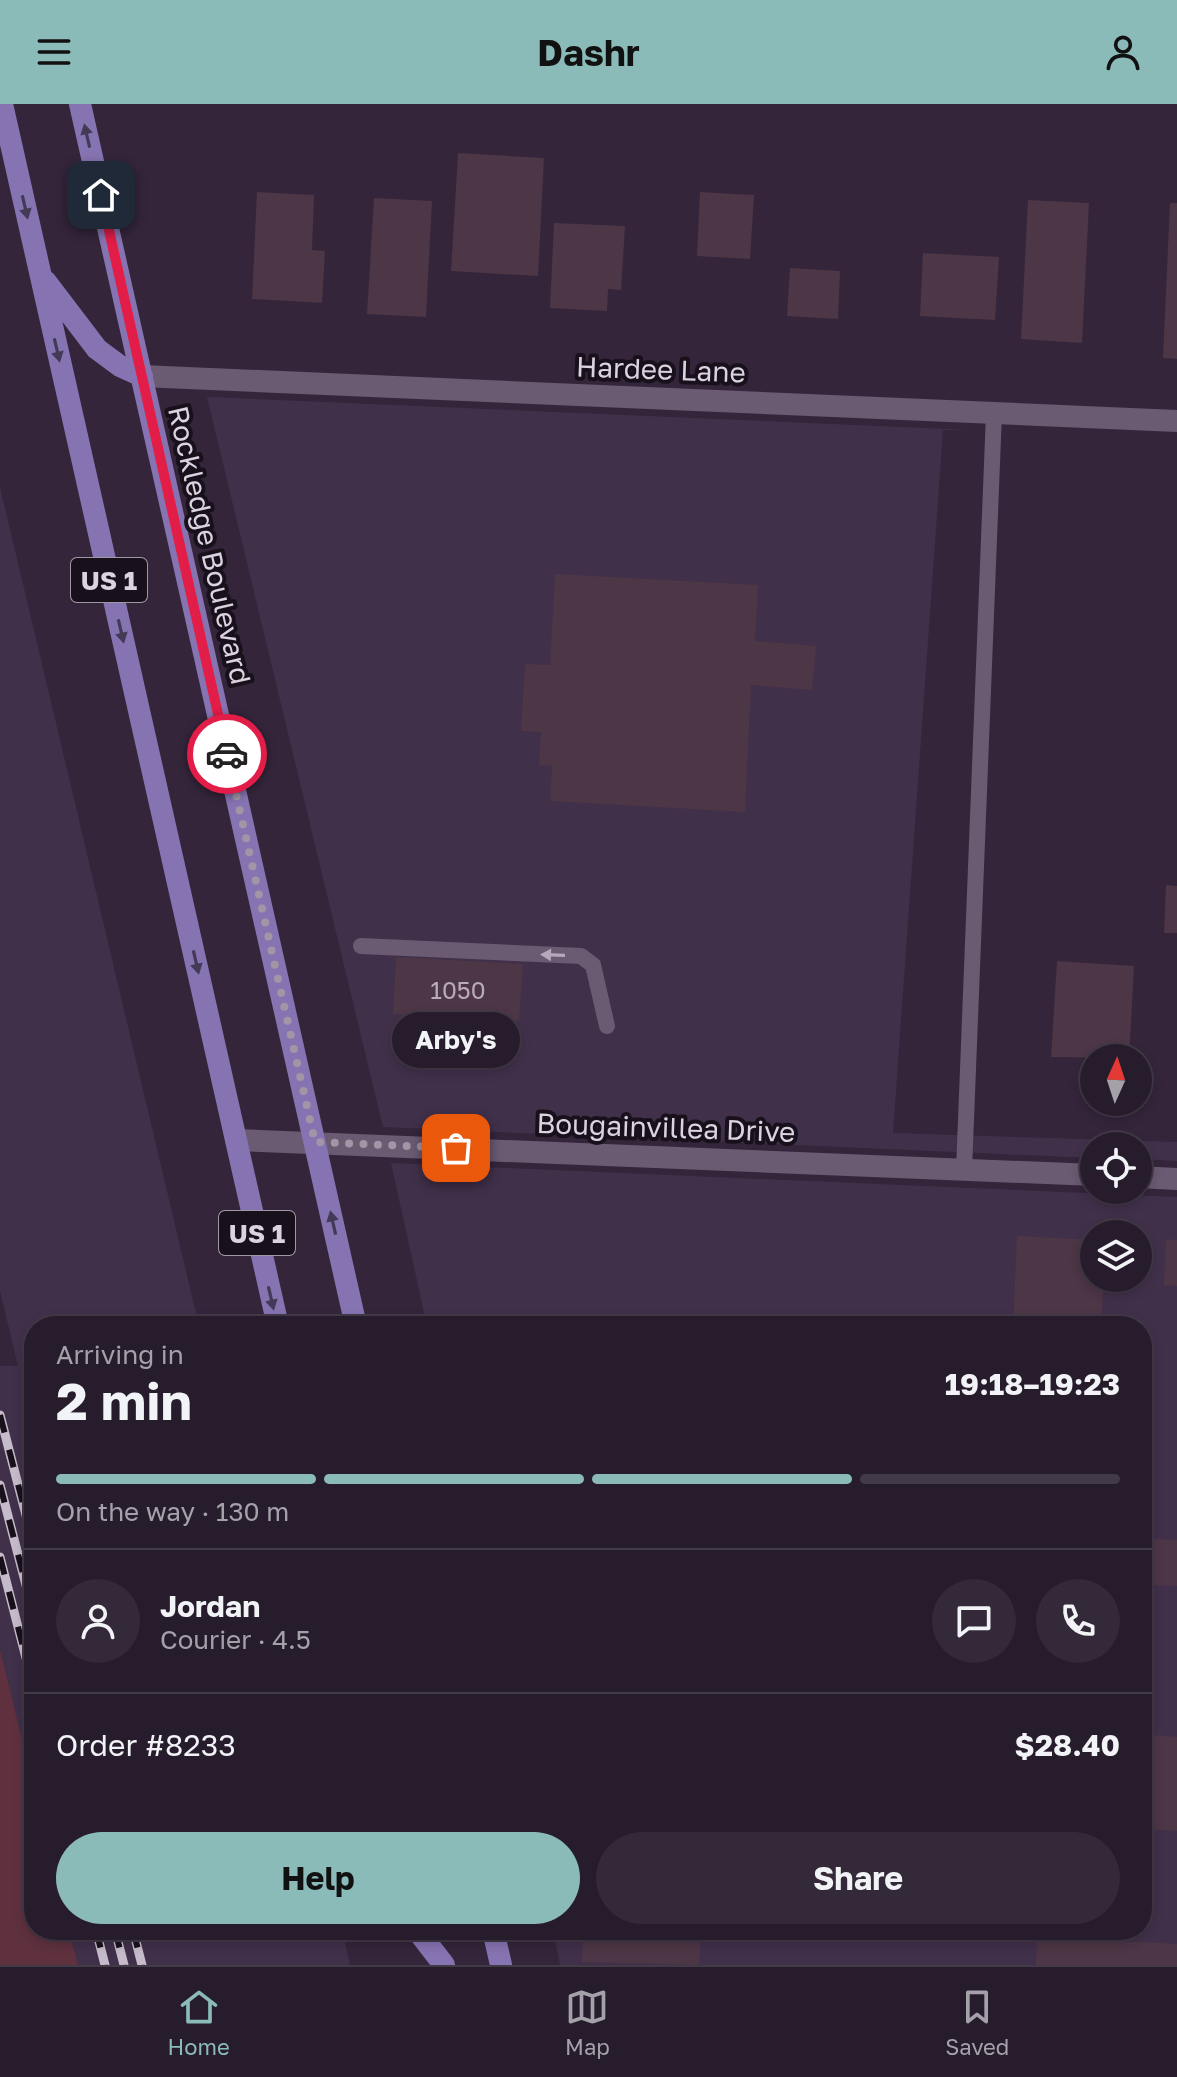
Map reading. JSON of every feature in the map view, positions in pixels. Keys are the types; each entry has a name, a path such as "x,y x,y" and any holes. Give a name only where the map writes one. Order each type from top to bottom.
{"main road":[{"name":"US 1","path":"2,104 276,1316"},
{"name":"Rockledge Boulevard","path":"80,104 354,1316"},
{"path":"40,274 97,349 120,366 142,376"},
{"path":"418,1940 422,1965"},
{"path":"424,1940 444,1965"},
{"path":"495,1940 501,1965"}],"street":[{"name":"Hardee Lane","path":"142,376 1177,421"},
{"name":"Bougainvillea Drive","path":"236,1140 1080,1174"},
{"path":"1152,1178 1177,1179"}],"lane":[{"path":"964,1170 994,413"},
{"path":"361,946 581,956 593,965 607,1026"}],"shaded area":[{"path":"207,397 971,430 943,430 893,1133 1080,1139 1080,1157 383,1127"},
{"path":"0,487 197,1316 24,1316 24,1747 0,1649 0,1366 18,1366 0,1291"},
{"path":"1152,1141 1177,1142 1177,1161 1152,1160"},
{"path":"391,1163 1080,1193 1080,1204 1152,1204 1152,1196 1177,1197 1177,1965 560,1965 555,1940 1152,1940 1152,1316 425,1316"},
{"path":"0,1649 24,1747 24,1940 72,1940 78,1965 0,1965"},
{"path":"72,1940 344,1940 350,1965 78,1965"}],"building":[{"path":"458,153 544,158 538,276 451,271"},
{"path":"257,192 314,195 312,250 325,251 322,303 252,299"},
{"path":"700,192 754,195 750,259 697,256"},
{"path":"374,198 432,201 426,317 367,314"},
{"path":"1028,200 1089,203 1082,343 1021,339"},
{"path":"1170,203 1177,203 1177,359 1163,358"},
{"path":"554,223 625,226 621,290 608,289 607,311 550,308"},
{"path":"923,253 999,257 995,320 920,316"},
{"path":"790,268 840,271 838,319 787,316"},
{"path":"555,574 758,585 755,641 816,646 812,690 751,685 745,812 550,801 552,766 539,765 541,732 521,731 525,664 550,665"},
{"path":"1166,885 1177,886 1177,933 1164,933"},
{"path":"396,957 523,964 519,1021 393,1014"},
{"path":"1057,961 1134,966 1130,1044 1080,1044 1080,1057 1051,1057"},
{"path":"1017,1236 1080,1239 1080,1292 1103,1292 1102,1316 1013,1316"},
{"path":"1166,1239 1177,1240 1177,1286 1164,1285"},
{"path":"1154,1539 1177,1540 1177,1586 1152,1585"},
{"path":"1152,1735 1177,1737 1177,1831 1152,1830"},
{"path":"583,1940 700,1940 699,1965 582,1962"},
{"path":"1037,1940 1177,1944 1177,1965 1036,1965"}],"railway":[{"path":"0,1415 24,1507"},
{"path":"0,1485 24,1577"},
{"path":"0,1557 24,1650"},
{"path":"99,1940 105,1965"},
{"path":"118,1940 124,1965"},
{"path":"136,1940 142,1965"}],"way so far":[{"path":"227,754 315,1142 456,1148"}],"place":[{"name":"Arby's","path":"456,1148"}],"route":[{"path":"101,195 227,754"}]}
